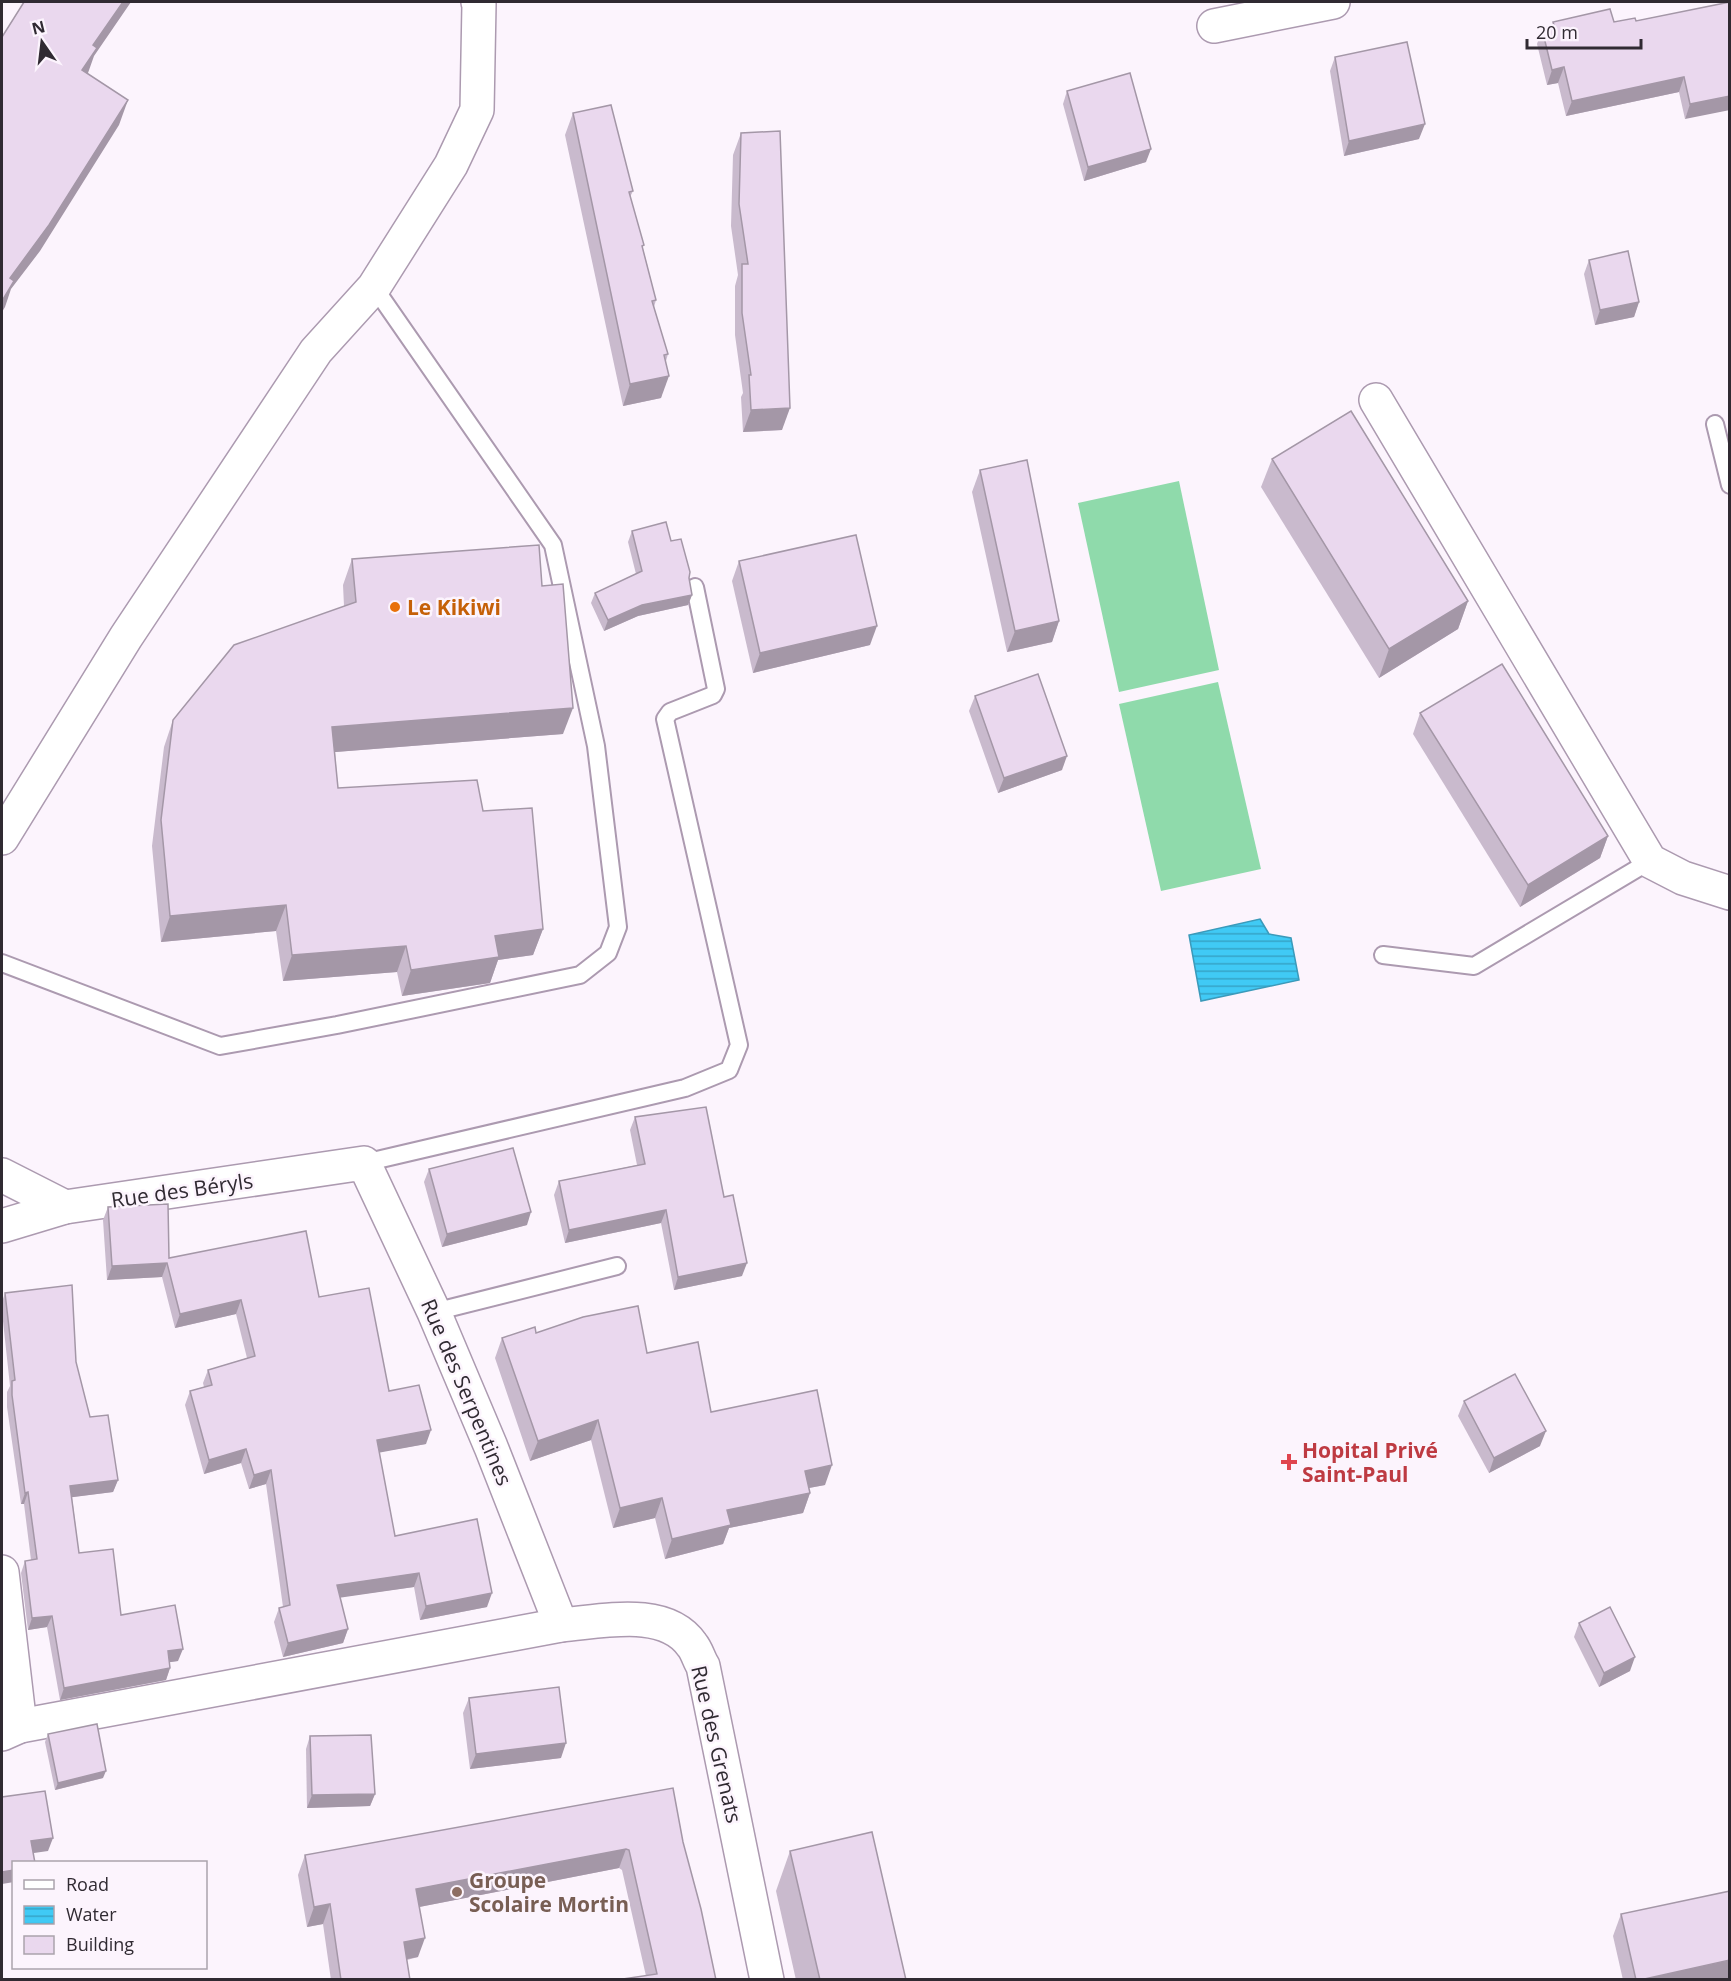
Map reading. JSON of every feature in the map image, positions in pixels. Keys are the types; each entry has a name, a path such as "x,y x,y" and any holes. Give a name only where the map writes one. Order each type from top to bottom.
{"street":[{"path":"2,838 126,637 309,361 374,287 451,165 477,110 478,2"},
{"path":"1214,26 1332,2"},
{"path":"1376,400 1650,861 1683,878 1730,892"},
{"name":"Rue des Béryls","path":"2,1226 65,1207 364,1163"},
{"name":"Rue des Serpentines","path":"364,1163 434,1312 491,1447 561,1625"},
{"path":"2,1175 65,1207"},
{"path":"2,1572 11,1730"},
{"name":"Rue des Grenats","path":"11,1730 561,1625 641,1619 658,1622 676,1630 692,1645 703,1666 767,1980"}],"lane":[{"path":"2,963 220,1046 580,975 608,953 618,927 596,746 553,545 374,287"},
{"path":"1715,424 1730,485"},
{"path":"364,1163 685,1088 729,1070 739,1045 665,719 670,712 713,695 716,689 695,587"},
{"path":"1383,955 1474,966 1650,861"},
{"path":"434,1312 617,1266"}],"green space":[{"path":"1179,481 1219,670 1119,692 1078,503"},
{"path":"1218,682 1261,869 1161,891 1119,704"}],"water":[{"path":"1260,919 1269,934 1291,938 1299,980 1201,1001 1189,935"}],"building":[{"path":"24,2 123,2 93,45 97,48 82,70 128,100 49,225 10,278 14,281 2,301 2,37"},
{"path":"1730,2 1730,96 1690,104 1684,77 1572,101 1564,67 1552,70 1542,29 1554,25 1553,22 1610,9 1614,22 1635,18 1636,21"},
{"path":"1407,42 1425,124 1349,141 1335,57"},
{"path":"1130,73 1151,149 1088,167 1067,91"},
{"path":"611,105 633,191 629,192 656,300 652,301 668,354 664,355 669,376 630,384 573,113"},
{"path":"780,131 790,408 751,410 749,375 751,375 742,313 742,264 748,264 739,204 741,133"},
{"path":"1628,251 1639,302 1600,310 1589,260"},
{"path":"1351,411 1468,601 1389,649 1272,459"},
{"path":"1027,460 1059,621 1015,631 980,470"},
{"path":"666,522 671,541 681,539 690,572 692,595 642,605 608,620 595,593 642,571 632,531"},
{"path":"856,535 877,626 760,653 739,561"},
{"path":"539,545 542,586 563,584 573,708 332,727 338,788 477,780 483,811 532,808 543,929 495,936 499,957 411,970 406,946 292,955 286,905 170,916 161,820 173,720 234,645 356,602 352,559"},
{"path":"1502,664 1608,836 1528,885 1420,713"},
{"path":"1038,674 1067,756 1004,778 975,696"},
{"path":"706,1107 724,1197 733,1195 747,1263 678,1277 666,1210 569,1230 559,1181 645,1164 635,1117"},
{"path":"513,1148 531,1212 447,1234 429,1169"},
{"path":"168,1204 169,1258 306,1231 319,1297 369,1288 389,1391 419,1385 431,1430 377,1440 395,1536 477,1519 492,1593 426,1606 419,1573 337,1585 348,1629 288,1643 279,1608 290,1605 271,1470 254,1475 246,1449 209,1460 190,1391 212,1385 208,1370 255,1356 241,1300 180,1314 167,1263 112,1266 108,1207"},
{"path":"72,1285 76,1362 90,1417 108,1415 118,1480 70,1486 79,1553 113,1549 121,1615 175,1605 183,1649 168,1651 170,1668 64,1688 52,1616 32,1618 25,1561 37,1559 28,1492 25,1493 12,1395 12,1381 15,1380 5,1293"},
{"path":"638,1306 647,1353 698,1342 711,1412 817,1390 832,1465 805,1471 810,1493 727,1510 731,1525 672,1539 662,1498 620,1508 598,1420 538,1441 502,1338 535,1327 536,1333 583,1317"},
{"path":"1515,1374 1546,1431 1494,1458 1464,1401"},
{"path":"1610,1607 1635,1657 1604,1673 1579,1623"},
{"path":"559,1687 566,1743 476,1754 469,1698"},
{"path":"97,1724 106,1771 58,1783 48,1734"},
{"path":"371,1735 375,1794 312,1795 310,1736"},
{"path":"673,1788 683,1842 701,1909 716,1980 616,1980 657,1974 629,1850 626,1849 416,1889 425,1938 404,1942 410,1980 341,1980 330,1904 314,1907 305,1855"},
{"path":"45,1791 53,1838 31,1841 35,1861 12,1861 12,1870 2,1872 2,1797"},
{"path":"872,1832 906,1980 820,1980 790,1851"},
{"path":"1730,1891 1730,1960 1636,1980 1621,1914"}],"place":[{"name":"Le Kikiwi","path":"395,607"},
{"name":"Hopital Privé Saint-Paul","path":"1289,1462"},
{"name":"Groupe Scolaire Mortin","path":"457,1892"}]}
